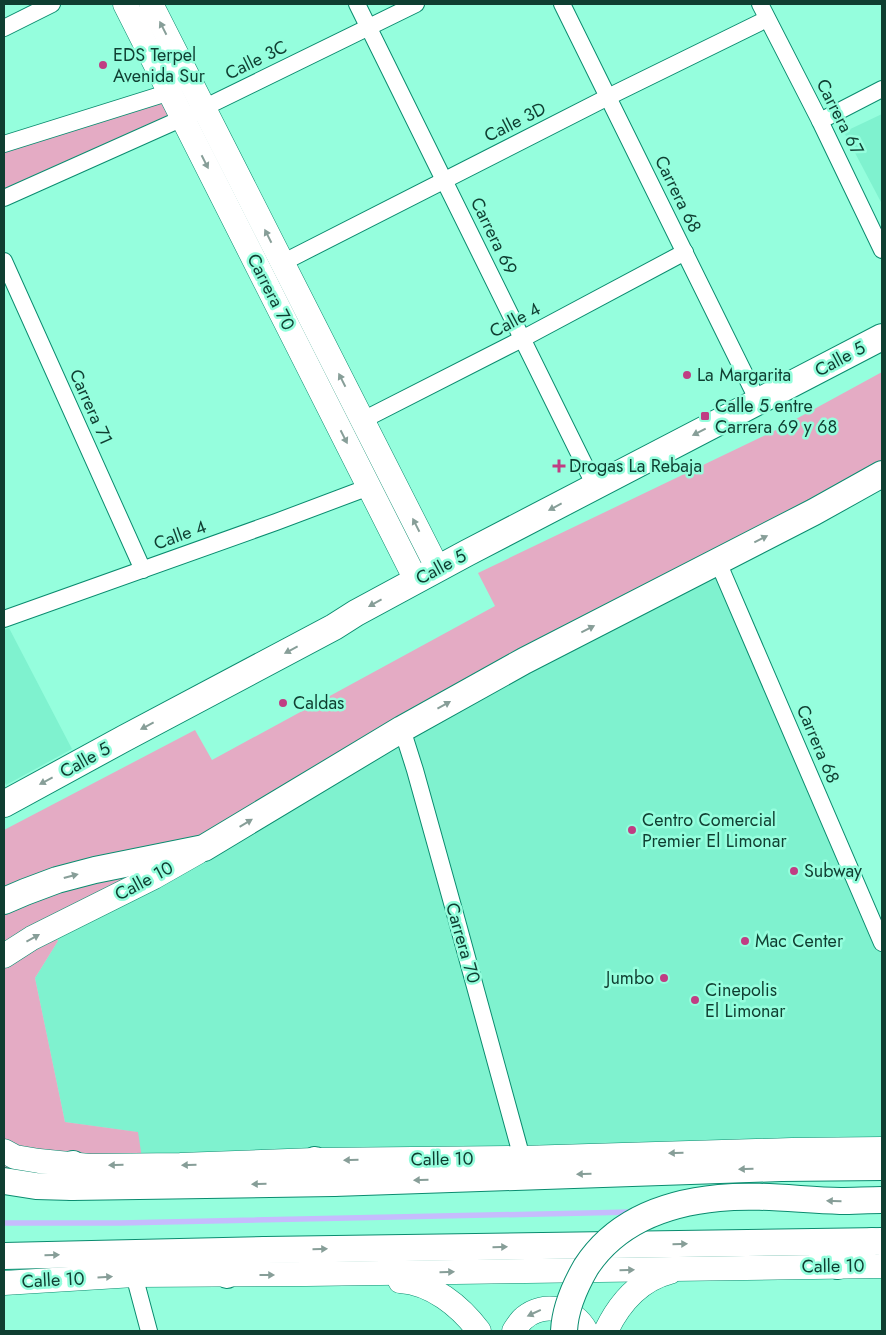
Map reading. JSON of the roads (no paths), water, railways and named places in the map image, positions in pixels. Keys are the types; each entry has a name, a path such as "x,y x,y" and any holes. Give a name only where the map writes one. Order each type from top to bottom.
{"main road":[{"name":"Calle 5","path":"4,804 334,627 427,574 882,336"},
{"path":"14,897 57,880 95,870 204,848 402,729 524,661 814,512 882,474"},
{"name":"Calle 10","path":"5,1182 36,1186 73,1176 334,1183 787,1159 836,1159 882,1167"},
{"path":"296,1183 315,1160 334,1183"},
{"path":"564,1331 570,1302 579,1278 594,1256 613,1237 632,1223 650,1214 671,1206 720,1198 882,1200"},
{"path":"814,1242 838,1266 877,1241"},
{"name":"Calle 10","path":"4,1256 265,1250 877,1241"},
{"path":"199,1252 227,1275 265,1250"}],"street":[{"path":"4,28 52,4"},
{"name":"Carrera 70","path":"126,4 170,92 193,113 282,263 363,420 427,574"},
{"name":"Carrera 70","path":"150,4 193,113 369,487 427,574"},
{"name":"Carrera 69","path":"357,4 595,486"},
{"name":"Calle 3C","path":"4,198 193,113 416,4"},
{"name":"Carrera 68","path":"562,4 758,402"},
{"name":"Carrera 67","path":"760,4 820,120 882,250"},
{"name":"Calle 3D","path":"282,263 608,97 767,19"},
{"path":"820,120 882,89"},
{"path":"4,144 170,92"},
{"name":"Calle 4","path":"363,420 522,339 685,252"},
{"name":"Carrera 71","path":"4,261 143,570"},
{"name":"Calle 4","path":"4,619 369,487"},
{"name":"Carrera 68","path":"718,562 882,943"},
{"name":"Carrera 70","path":"402,729 522,1158"},
{"name":"Calle 10","path":"4,956 32,938 154,877 204,848"},
{"name":"Calle 10","path":"836,1159 882,1150"},
{"name":"Calle 10","path":"4,1151 15,1156 39,1161 73,1176 89,1166 315,1160 522,1158 787,1159"},
{"name":"Calle 10","path":"4,1283 134,1276 882,1266"},
{"path":"606,1331 613,1316 624,1301 638,1288 665,1274 696,1269"},
{"path":"306,1274 411,1282 427,1288 455,1305 479,1331"},
{"path":"134,1276 149,1331"},
{"path":"514,1331 523,1319 535,1311 549,1308 563,1310 576,1318 586,1331"}],"waterway":[{"path":"4,1223 120,1223 632,1212"}],"place":[{"name":"EDS Terpel Avenida Sur","path":"103,65"},
{"name":"La Margarita","path":"687,375"},
{"name":"Calle 5 entre Carrera 69 y 68","path":"705,416"},
{"name":"Drogas La Rebaja","path":"559,466"},
{"name":"Caldas","path":"283,703"},
{"name":"Centro Comercial Premier El Limonar","path":"632,830"},
{"name":"Subway","path":"794,871"},
{"name":"Mac Center","path":"745,941"},
{"name":"Jumbo","path":"664,978"},
{"name":"Cinepolis El Limonar","path":"695,1000"}]}
